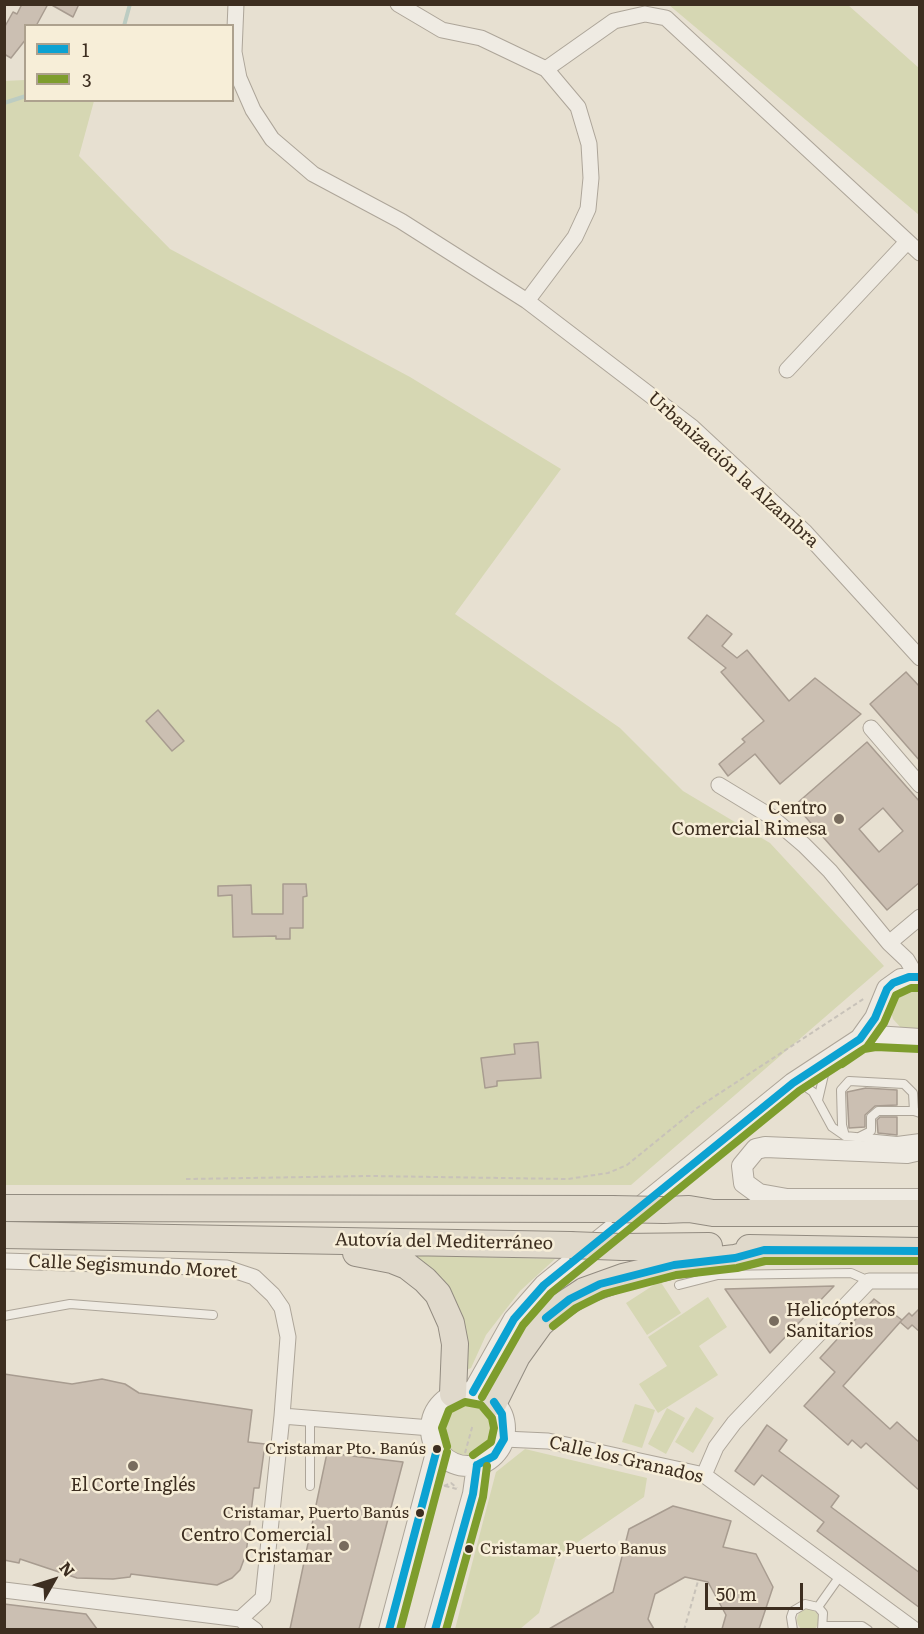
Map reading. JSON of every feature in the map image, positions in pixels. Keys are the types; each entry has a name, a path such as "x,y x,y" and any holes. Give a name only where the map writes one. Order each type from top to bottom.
{"highway":[{"path":"689,1209 713,1202 788,1199"},
{"name":"Autovía del Mediterráneo","path":"4,1208 689,1209 714,1213 920,1214"},
{"name":"Autovía del Mediterráneo","path":"4,1234 622,1247 737,1246 764,1250 920,1251"},
{"path":"323,1239 349,1252 392,1260 406,1266 425,1280 438,1294 452,1323 456,1370 473,1396 517,1356 540,1324 555,1310 584,1291 623,1276 674,1264 735,1258 764,1250"}],"street":[{"name":"Urbanización la Alzambra","path":"236,4 234,52 239,78 253,110 272,139 313,174 401,221 527,301 692,427 805,532 920,658"},
{"path":"398,4 442,30 481,38 546,69 578,107 589,144 591,178 588,209 575,237 527,301"},
{"path":"546,69 614,21 645,14 666,18 920,253"},
{"path":"788,370 907,242"},
{"path":"871,728 920,785"},
{"path":"719,785 770,816 804,845 830,871 917,977 893,983 861,1039"},
{"path":"894,948 920,917"},
{"path":"884,998 886,1026 913,1041"},
{"path":"473,1396 514,1319 544,1285 793,1083 861,1039 875,1036 913,1041"},
{"path":"920,1150 907,1153 765,1147 756,1149 742,1166 744,1183 759,1194 788,1199 920,1199"},
{"name":"Calle Segismundo Moret","path":"4,1261 227,1268 254,1276 273,1295 285,1321 288,1337 282,1416 262,1598 240,1619"},
{"path":"704,1475 716,1447 734,1423 869,1281 920,1281"},
{"path":"473,1396 502,1414 506,1428 504,1439 494,1456 470,1465 444,1457 437,1449 431,1428 434,1414 441,1402 473,1396"},
{"path":"282,1416 431,1428"},
{"name":"Calle los Granados","path":"504,1439 548,1441 704,1475 915,1629"},
{"path":"389,1629 437,1449"},
{"path":"435,1629 473,1494 470,1465"},
{"path":"4,1590 240,1619 255,1629"}],"lane":[{"path":"818,1100 829,1059"},
{"path":"845,1136 842,1125 841,1090 849,1081 904,1084 913,1094 917,1112 875,1112 871,1117 871,1131 857,1138"},
{"path":"793,1083 805,1084 818,1100 825,1118 832,1127 845,1136 897,1142 920,1138"},
{"path":"679,1285 718,1275 851,1273 869,1281"},
{"path":"4,1316 70,1304 213,1315"},
{"path":"310,1418 310,1486"},
{"path":"818,1607 840,1576"},
{"path":"793,1629 791,1617 799,1606 805,1604 818,1607 823,1613 823,1628 862,1626 868,1629"}],"path":[{"path":"186,1179 370,1176 567,1179 608,1173 627,1165 697,1108 869,995 884,998"},
{"path":"470,1465 473,1424"},
{"path":"430,1482 473,1494"},
{"path":"684,1629 698,1581"}],"green space":[{"path":"669,5 848,5 919,68 919,215"},
{"path":"24,80 24,102 94,102 79,156 170,249 410,377 561,469 455,614 620,728 683,791 770,843 884,966 631,1185 5,1185 4,81"},
{"path":"909,988 919,989 919,1031 903,1030 893,1019 891,1012 895,997"},
{"path":"399,1255 555,1259 520,1291 486,1335 471,1368 464,1371 459,1330"},
{"path":"660,1281 681,1313 647,1335 626,1303"},
{"path":"708,1297 727,1327 699,1346 718,1375 658,1413 639,1384 667,1366 648,1337"},
{"path":"462,1401 472,1401 482,1405 490,1413 494,1428 490,1443 482,1451 472,1455 462,1455 452,1451 444,1443 440,1433 440,1423 444,1413 452,1405"},
{"path":"635,1404 655,1410 642,1448 622,1442"},
{"path":"696,1407 714,1418 693,1453 675,1442"},
{"path":"667,1408 685,1418 666,1454 648,1444"},
{"path":"525,1449 647,1478 644,1497 556,1557 539,1613 520,1629 455,1629 496,1472"},
{"path":"808,1609 816,1612 819,1620 816,1628 808,1631 800,1628 797,1620 800,1612"}],"building":[{"path":"22,4 48,4 37,24 24,24 24,42 11,58 4,54 4,28 13,12 17,14"},
{"path":"50,4 79,4 73,17"},
{"path":"707,615 732,634 722,646 737,658 747,650 789,701 815,678 861,714 780,784 755,754 728,776 719,764 745,742 742,739 764,721 721,672 726,668 688,638"},
{"path":"906,672 920,687 920,761 870,704"},
{"path":"158,710 184,741 172,751 146,721"},
{"name":"Centro Comercial Rimesa","path":"867,742 920,802 920,882 887,910 795,805","holes":["883,808 903,831 879,852 859,829"]},
{"path":"283,884 306,884 307,896 303,897 303,928 290,928 290,939 276,939 276,936 233,937 232,895 218,896 218,886 251,885 252,914 283,914"},
{"path":"538,1042 541,1078 497,1081 497,1086 485,1088 481,1058 515,1054 514,1044"},
{"path":"866,1088 897,1090 897,1105 875,1106 865,1115 865,1127 849,1128 847,1092"},
{"path":"880,1117 897,1117 897,1135 878,1133 877,1120"},
{"name":"Helicópteros Sanitarios","path":"834,1286 770,1353 725,1289"},
{"path":"874,1299 902,1320 843,1386 890,1429 897,1422 920,1443 920,1491 866,1443 861,1448 852,1440 848,1445 804,1406 835,1372 820,1358"},
{"path":"920,1308 920,1332 912,1325 908,1329 900,1322 909,1313 912,1316"},
{"name":"El Corte Inglés","path":"4,1374 72,1384 102,1379 125,1384 139,1393 252,1410 248,1442 265,1444 259,1488 254,1488 246,1554 240,1570 232,1578 217,1585 131,1574 130,1577 113,1579 77,1578 20,1559 19,1563 4,1560"},
{"path":"767,1425 787,1440 779,1451 839,1496 831,1507 920,1573 920,1608 817,1531 824,1522 762,1475 754,1485 735,1471"},
{"name":"Centro Comercial Cristamar","path":"327,1453 403,1462 359,1629 290,1629"},
{"path":"673,1506 731,1521 723,1547 756,1554 773,1587 759,1629 722,1629 726,1615 708,1582 685,1577 655,1594 648,1619 654,1629 549,1629 613,1592 629,1529"},
{"path":"4,1604 86,1614 97,1629 4,1629"}],"waterway":[{"path":"125,24 130,4"},
{"path":"4,103 24,97"}],"transit line":[{"name":"1","path":"473,1392 514,1319 544,1285 793,1083 860,1039 875,1018 887,989 893,983 909,977 918,977"},
{"name":"3","path":"482,1397 523,1325 551,1293 799,1091 867,1047 884,1023 896,995 911,988 918,988"},
{"name":"3","path":"842,1064 864,1049 876,1047 919,1049"},
{"name":"1","path":"546,1318 570,1299 600,1284 674,1265 735,1258 764,1250 920,1251"},
{"name":"3","path":"553,1326 576,1308 604,1294 676,1275 737,1268 765,1261 920,1261"},
{"name":"3","path":"447,1446 442,1428 449,1410 465,1402 481,1405 492,1418 494,1428 491,1442 473,1455"},
{"name":"1","path":"477,1465 494,1456 504,1439 502,1414 494,1402"},
{"name":"1","path":"389,1630 437,1449"},
{"name":"3","path":"400,1630 447,1452"},
{"name":"1","path":"435,1630 473,1494 477,1465"},
{"name":"3","path":"446,1630 483,1497 487,1466"}],"place":[{"name":"Centro Comercial Rimesa","path":"839,819"},
{"name":"Helicópteros Sanitarios","path":"774,1321"},
{"name":"Cristamar Pto. Banús","path":"437,1449"},
{"name":"El Corte Inglés","path":"133,1466"},
{"name":"Cristamar, Puerto Banús","path":"420,1513"},
{"name":"Centro Comercial Cristamar","path":"344,1546"},
{"name":"Cristamar, Puerto Banus","path":"469,1549"}]}
